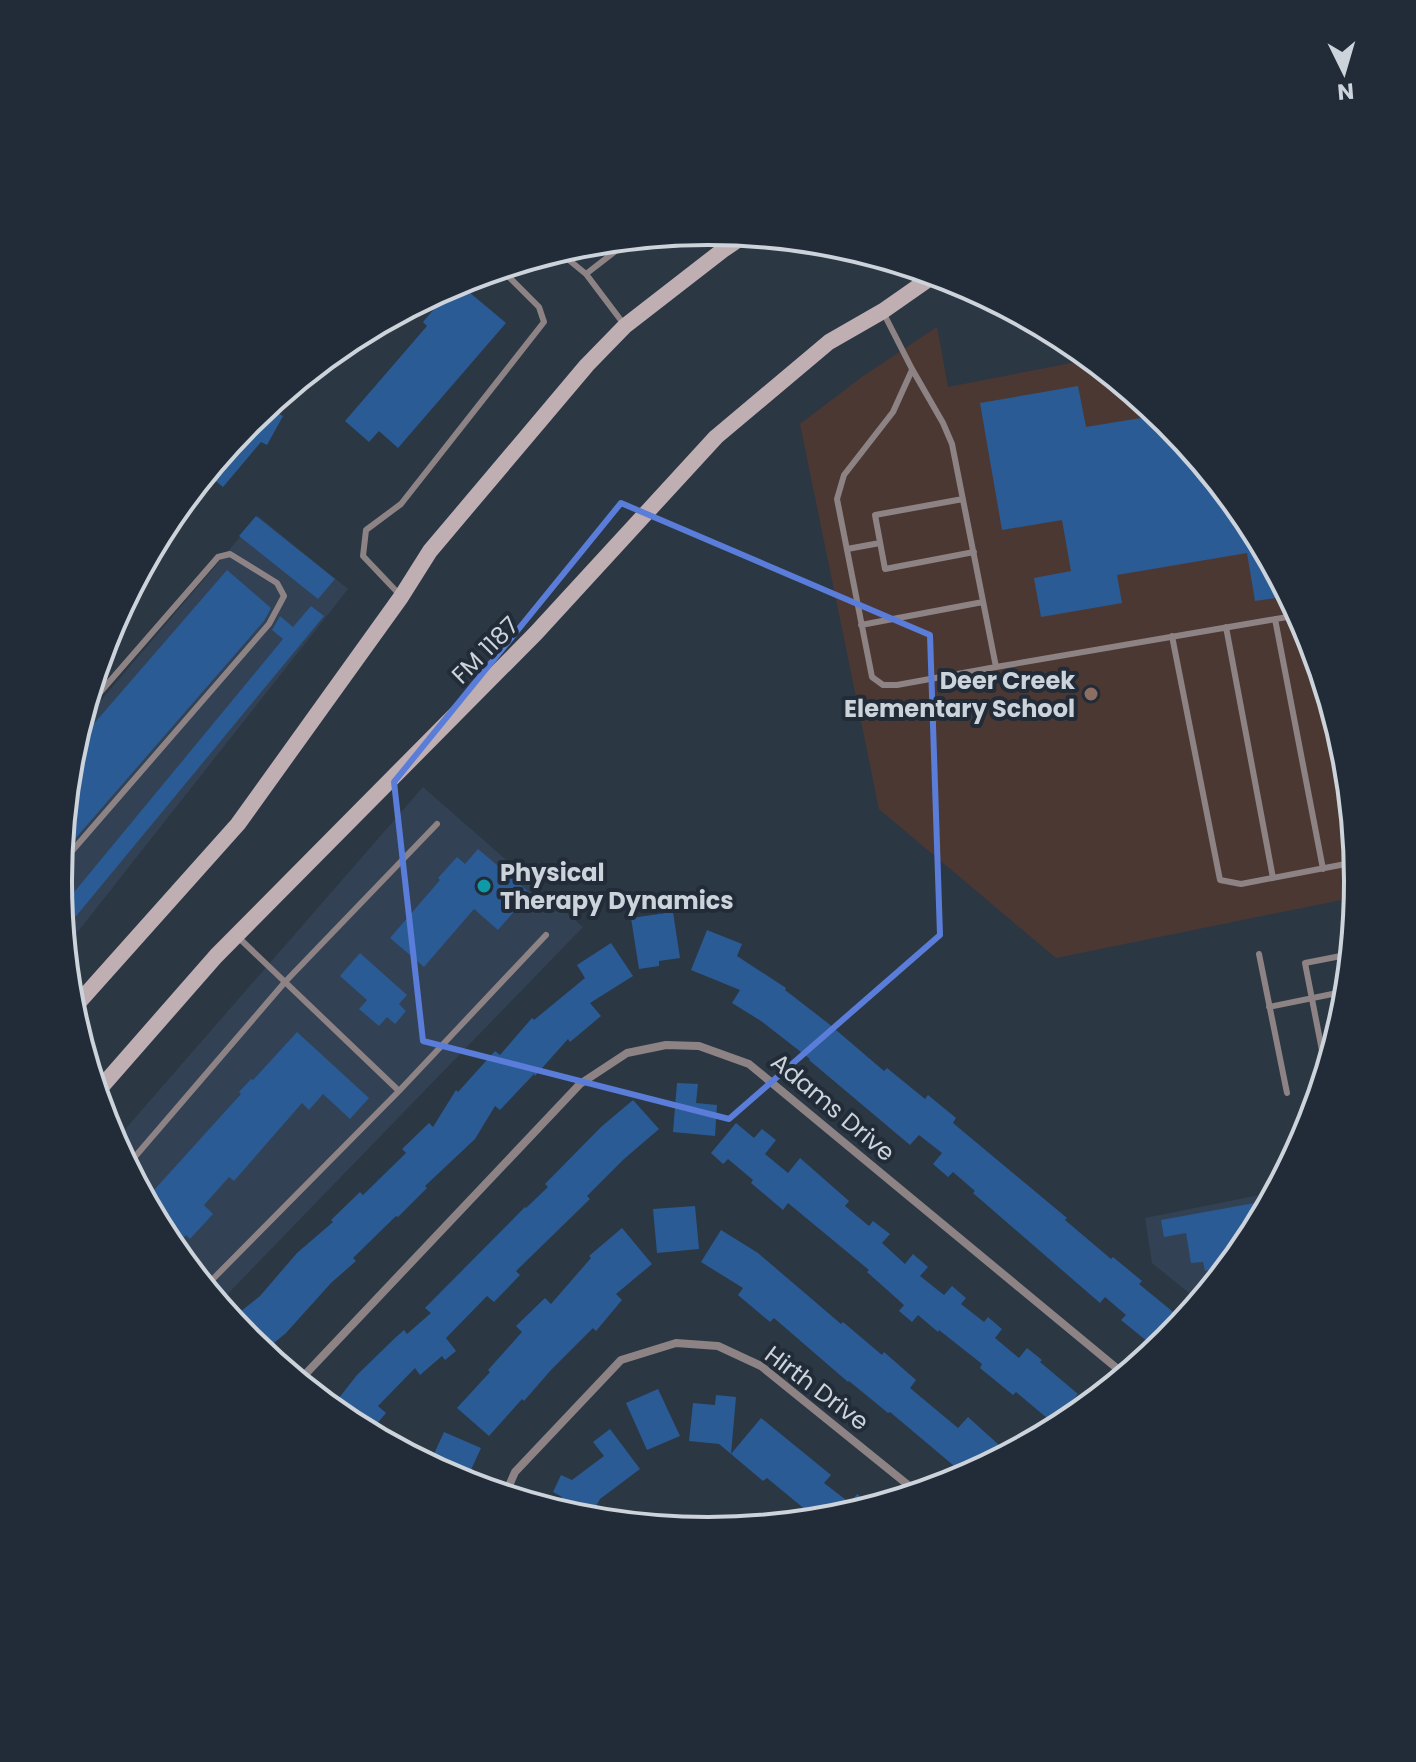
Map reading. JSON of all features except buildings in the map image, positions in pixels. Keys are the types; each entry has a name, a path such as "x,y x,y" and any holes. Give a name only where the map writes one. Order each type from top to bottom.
{"main road":[{"path":"83,998 238,824 401,597 430,551 587,365 625,326 730,246"},
{"name":"FM 1187","path":"105,1082 216,956 536,633 716,437 829,342 883,311 923,283"}],"street":[{"name":"Adams Drive","path":"306,1373 580,1084 627,1053 666,1045 699,1046 749,1064 1116,1368"},
{"name":"Hirth Drive","path":"509,1485 515,1472 621,1360 676,1343 718,1346 761,1366 907,1484"}],"lane":[{"path":"586,274 615,252"},
{"path":"570,261 586,274 625,326"},
{"path":"401,597 363,556 366,530 401,504 544,322 539,307 509,277"},
{"path":"883,311 952,444 996,667"},
{"path":"912,369 893,412 844,475 837,499 872,677 883,685 1286,617"},
{"path":"963,499 875,515 885,569 974,552"},
{"path":"847,549 880,543"},
{"path":"73,850 269,624 284,596 277,583 230,554 218,557 102,690"},
{"path":"861,625 983,602"},
{"path":"1275,619 1323,869"},
{"path":"1226,627 1273,878"},
{"path":"1172,636 1220,880 1241,884 1344,865"},
{"path":"135,1156 285,982 437,824"},
{"path":"213,1279 399,1091 546,935"},
{"path":"236,936 399,1091"},
{"path":"1259,954 1287,1093"},
{"path":"1322,1048 1305,963 1340,956"},
{"path":"1269,1007 1334,994"}],"highlighted area":[{"path":"621,503 930,635 940,935 729,1119 423,1041 394,782"}],"shaded area":[{"name":"Deer Creek Elementary School","path":"937,327 948,387 1075,362 1158,431 1213,494 1237,528 1259,563 1296,638 1332,757 1343,839 1344,900 1056,958 879,809 800,424 862,377"},
{"path":"258,516 348,589 74,936 72,881 77,798 98,704"},
{"path":"423,787 583,927 226,1296 203,1268 157,1199 123,1131"},
{"path":"1261,1195 1213,1268 1191,1294 1152,1263 1145,1218"}],"place":[{"name":"Deer Creek Elementary School","path":"1091,694"},
{"name":"Physical Therapy Dynamics","path":"484,886"}]}
